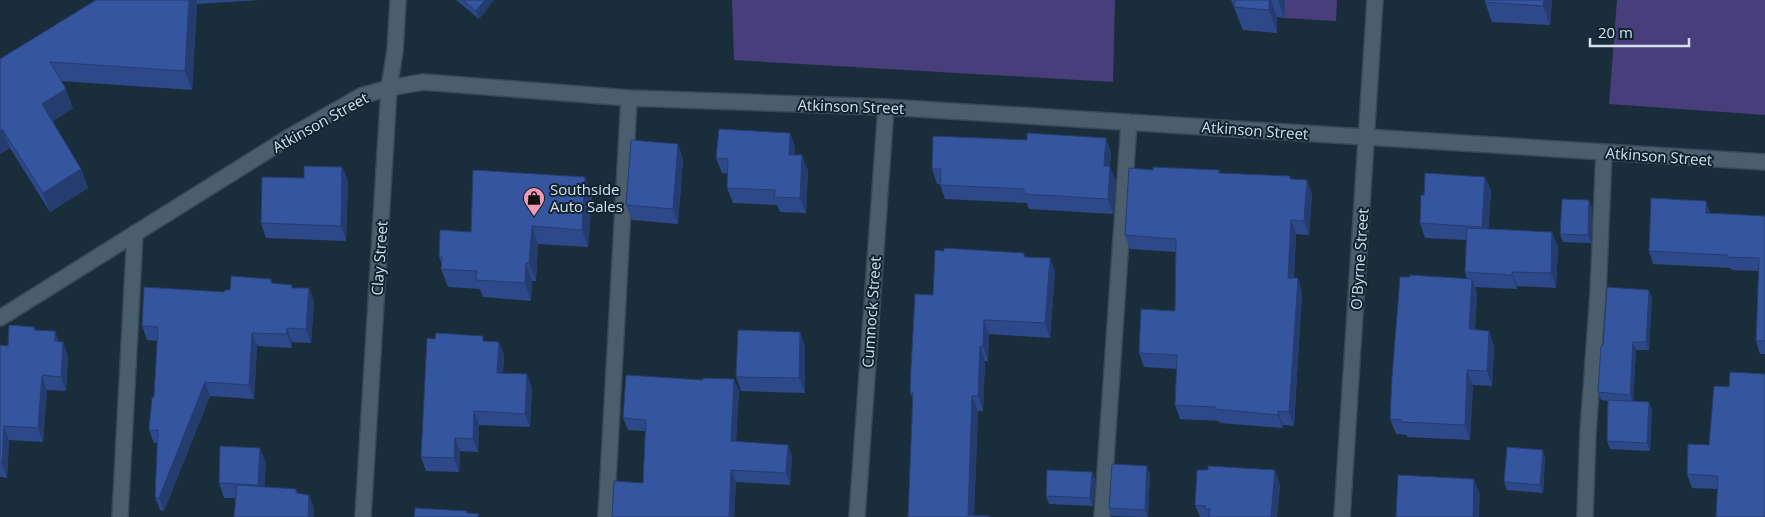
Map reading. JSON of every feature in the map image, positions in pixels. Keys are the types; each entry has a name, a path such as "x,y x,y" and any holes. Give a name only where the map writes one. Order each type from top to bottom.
{"street":[{"name":"Clay Street","path":"363,517 389,88 395,51 398,0"},
{"name":"O'Byrne Street","path":"1342,517 1376,0"},
{"name":"Atkinson Street","path":"0,318 291,136 361,96 389,88 423,82 629,98 886,107 1765,162"},
{"path":"606,517 629,98"},
{"name":"Cumnock Street","path":"857,517 886,107"},
{"path":"1102,517 1129,122"},
{"path":"1585,517 1604,152"},
{"path":"120,517 136,233"}],"shaded area":[{"path":"732,0 1115,0 1113,82 734,60"},
{"path":"1285,0 1337,0 1336,21 1284,18"},
{"path":"1617,0 1765,0 1765,115 1609,104"}],"building":[{"path":"96,0 189,0 185,71 50,62 66,89 42,104 81,169 43,193 2,129 0,131 0,59"},
{"path":"463,0 485,0 476,11"},
{"path":"1235,0 1269,0 1269,10 1234,7"},
{"path":"1485,0 1544,0 1543,6 1485,2"},
{"path":"719,129 790,133 789,155 802,155 800,198 774,197 775,190 727,188 728,159 716,158"},
{"path":"1027,133 1106,138 1104,166 1110,166 1108,199 1024,194 1024,189 940,185 941,169 932,169 933,136 1027,140"},
{"path":"631,140 678,144 673,209 626,205"},
{"path":"304,166 342,167 341,226 261,223 262,177 304,178"},
{"path":"1153,167 1219,170 1219,173 1290,176 1290,179 1307,180 1304,221 1291,220 1288,278 1298,278 1289,412 1278,411 1278,415 1215,409 1215,407 1175,405 1177,355 1139,353 1141,309 1175,311 1176,239 1125,235 1129,168 1153,170"},
{"path":"473,170 585,177 582,230 532,226 529,263 526,263 525,283 476,280 477,271 441,269 442,257 439,257 440,230 471,232"},
{"path":"1425,173 1485,177 1482,227 1420,223 1421,195 1424,195"},
{"path":"1651,198 1706,201 1706,213 1765,216 1765,341 1756,341 1759,258 1649,251"},
{"path":"1562,199 1589,200 1588,235 1560,234"},
{"path":"1467,228 1552,232 1551,273 1512,272 1512,275 1465,272"},
{"path":"944,248 1024,253 1024,257 1050,258 1045,323 984,320 983,346 980,346 978,396 972,396 968,515 989,517 908,517 913,393 910,393 915,294 933,295 935,250 944,251"},
{"path":"1410,275 1472,279 1469,329 1489,331 1487,371 1467,370 1465,425 1402,422 1402,420 1390,419 1400,277 1410,277"},
{"path":"231,276 271,279 271,283 292,285 292,288 309,288 306,329 287,328 287,334 252,333 249,385 205,382 159,498 155,497 158,430 149,430 152,397 154,397 158,327 142,326 144,287 224,292 225,290 230,290"},
{"path":"1607,287 1649,290 1646,342 1633,342 1630,395 1598,392"},
{"path":"9,325 34,327 34,330 55,331 55,341 63,342 61,377 42,375 38,428 4,426 2,464 0,464 0,345 8,346"},
{"path":"738,330 800,332 799,378 736,377"},
{"path":"436,333 483,336 483,341 499,342 497,373 527,374 525,414 474,411 473,439 455,438 454,458 421,457 427,338 435,339"},
{"path":"1730,372 1765,374 1765,517 1716,517 1718,476 1687,474 1688,444 1709,445 1714,386 1729,387"},
{"path":"626,375 703,380 703,378 734,379 731,441 788,445 786,473 731,470 729,517 612,517 614,481 643,483 646,420 623,418"},
{"path":"1608,400 1649,402 1647,443 1607,441"},
{"path":"220,446 260,448 258,485 219,483"},
{"path":"1507,447 1543,450 1540,485 1504,482"},
{"path":"1112,464 1147,466 1145,510 1109,508"},
{"path":"1208,466 1275,470 1271,517 1209,517 1210,509 1205,509 1206,506 1195,505 1197,470 1208,470"},
{"path":"1047,470 1092,472 1090,498 1046,496"},
{"path":"1398,475 1474,479 1473,517 1396,517"},
{"path":"237,485 296,489 296,493 309,495 308,517 234,517"},
{"path":"415,508 467,511 467,513 479,514 478,517 414,517"}],"place":[{"name":"Southside Auto Sales","path":"534,217"}]}
